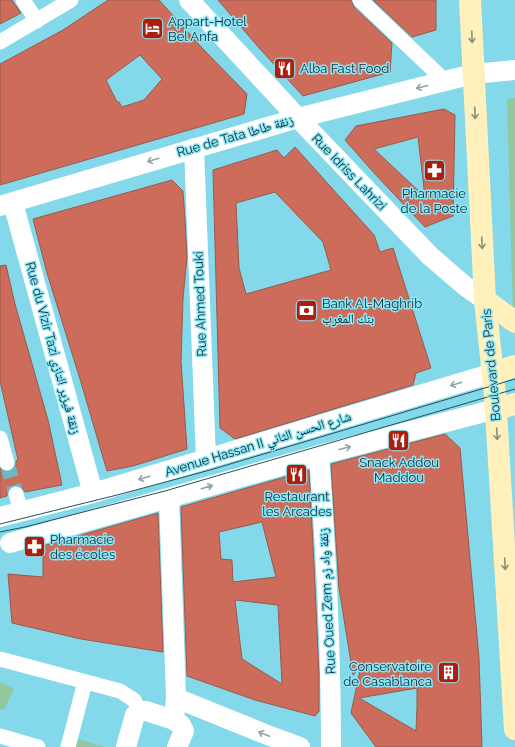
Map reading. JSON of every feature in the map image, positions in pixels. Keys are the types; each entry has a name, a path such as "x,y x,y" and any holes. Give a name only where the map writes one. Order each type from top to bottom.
{"main road":[{"name":"Boulevard de Paris","path":"470,0 485,300 493,373 505,407 515,729"},
{"path":"485,300 515,322"},
{"name":"Avenue Hassan II شارع الحسن الثاني","path":"493,373 515,366"}],"street":[{"path":"23,0 37,21"},
{"path":"0,42 71,0"},
{"name":"Rue Idriss Lahrizi","path":"189,0 298,118 430,256 465,286 485,300"},
{"path":"360,0 445,81"},
{"name":"Rue de Tata زنقة طاطا","path":"6,204 298,118 473,74 515,70"},
{"name":"Rue Ahmed Touki","path":"194,148 206,459"},
{"name":"Rue du Vizir Tazi زنقة فيزير التازي","path":"6,204 93,493"},
{"name":"Avenue Hassan II شارع الحسن الثاني","path":"0,517 19,503 93,493 493,373"},
{"name":"Avenue Hassan II شارع الحسن الثاني","path":"10,543 319,455 505,407"},
{"path":"0,438 7,462"},
{"name":"Rue Oued Zem زنقة واد زم","path":"319,455 327,578 331,692 331,747"},
{"path":"169,498 176,698 174,720"},
{"path":"0,660 125,693 134,700 140,711"},
{"path":"68,747 86,682"},
{"path":"176,698 300,747"},
{"path":"126,747 135,715 140,711 146,711 174,720 181,725 184,731 177,747"},
{"path":"0,736 38,747"}],"green space":[{"path":"515,98 515,315 513,314 507,99"},
{"path":"0,682 14,689 4,710 0,709"},
{"path":"75,738 105,747 72,747"}],"building":[{"path":"0,0 12,0 21,13 0,24"},
{"path":"108,0 159,0 203,49 247,94 244,114 0,185 0,64 63,30","holes":["140,55 162,79 144,100 122,107 119,102 117,102 106,80"]},
{"path":"218,0 351,0 354,7 392,43 390,72 303,96"},
{"path":"373,0 436,0 436,30 412,37"},
{"path":"444,109 455,115 453,216 425,227 345,140 356,126","holes":["418,137 425,197 374,149"]},
{"path":"295,147 374,235 380,252 393,248 431,368 416,373 413,385 235,439 220,428 213,170 277,150 284,158","holes":["275,192 323,242 331,270 246,294 239,268 236,203"]},
{"path":"172,180 183,191 185,220 187,257 183,298 181,361 187,449 133,466 107,471 47,273 33,219"},
{"path":"6,265 15,304 48,420 62,485 25,492 19,485 14,485 7,491 7,496 0,498 0,468 4,472 10,472 14,469 16,461 18,460 0,381 0,266"},
{"path":"445,434 460,448 479,658 482,747 376,747 351,713 361,666 353,675 339,588 331,464","holes":["417,688 416,731 359,698"]},
{"path":"309,470 319,674 319,711 315,716 255,700 187,676 181,507","holes":["262,522 276,577 233,582 232,560 221,559 219,532","235,600 278,605 282,684 242,659"]},
{"path":"158,513 163,652 81,639 12,623 8,574 43,577 43,546"}],"tunnel":[{"path":"7,463 16,494"}],"tram line":[{"path":"0,524 210,470 515,379"},
{"path":"0,532 165,491 515,389"}],"place":[{"name":"Appart-Hotel Bel Anfa","path":"152,28"},
{"name":"Alba Fast Food","path":"284,68"},
{"name":"Pharmacie de la Poste","path":"434,171"},
{"name":"Bank Al-Maghrib بنك المغرب","path":"307,310"},
{"name":"Snack Addou Maddou","path":"399,440"},
{"name":"Restaurant les Arcades","path":"297,474"},
{"name":"Pharmacie des écoles","path":"35,546"},
{"name":"Conservatoire de Casablanca","path":"448,673"}]}
